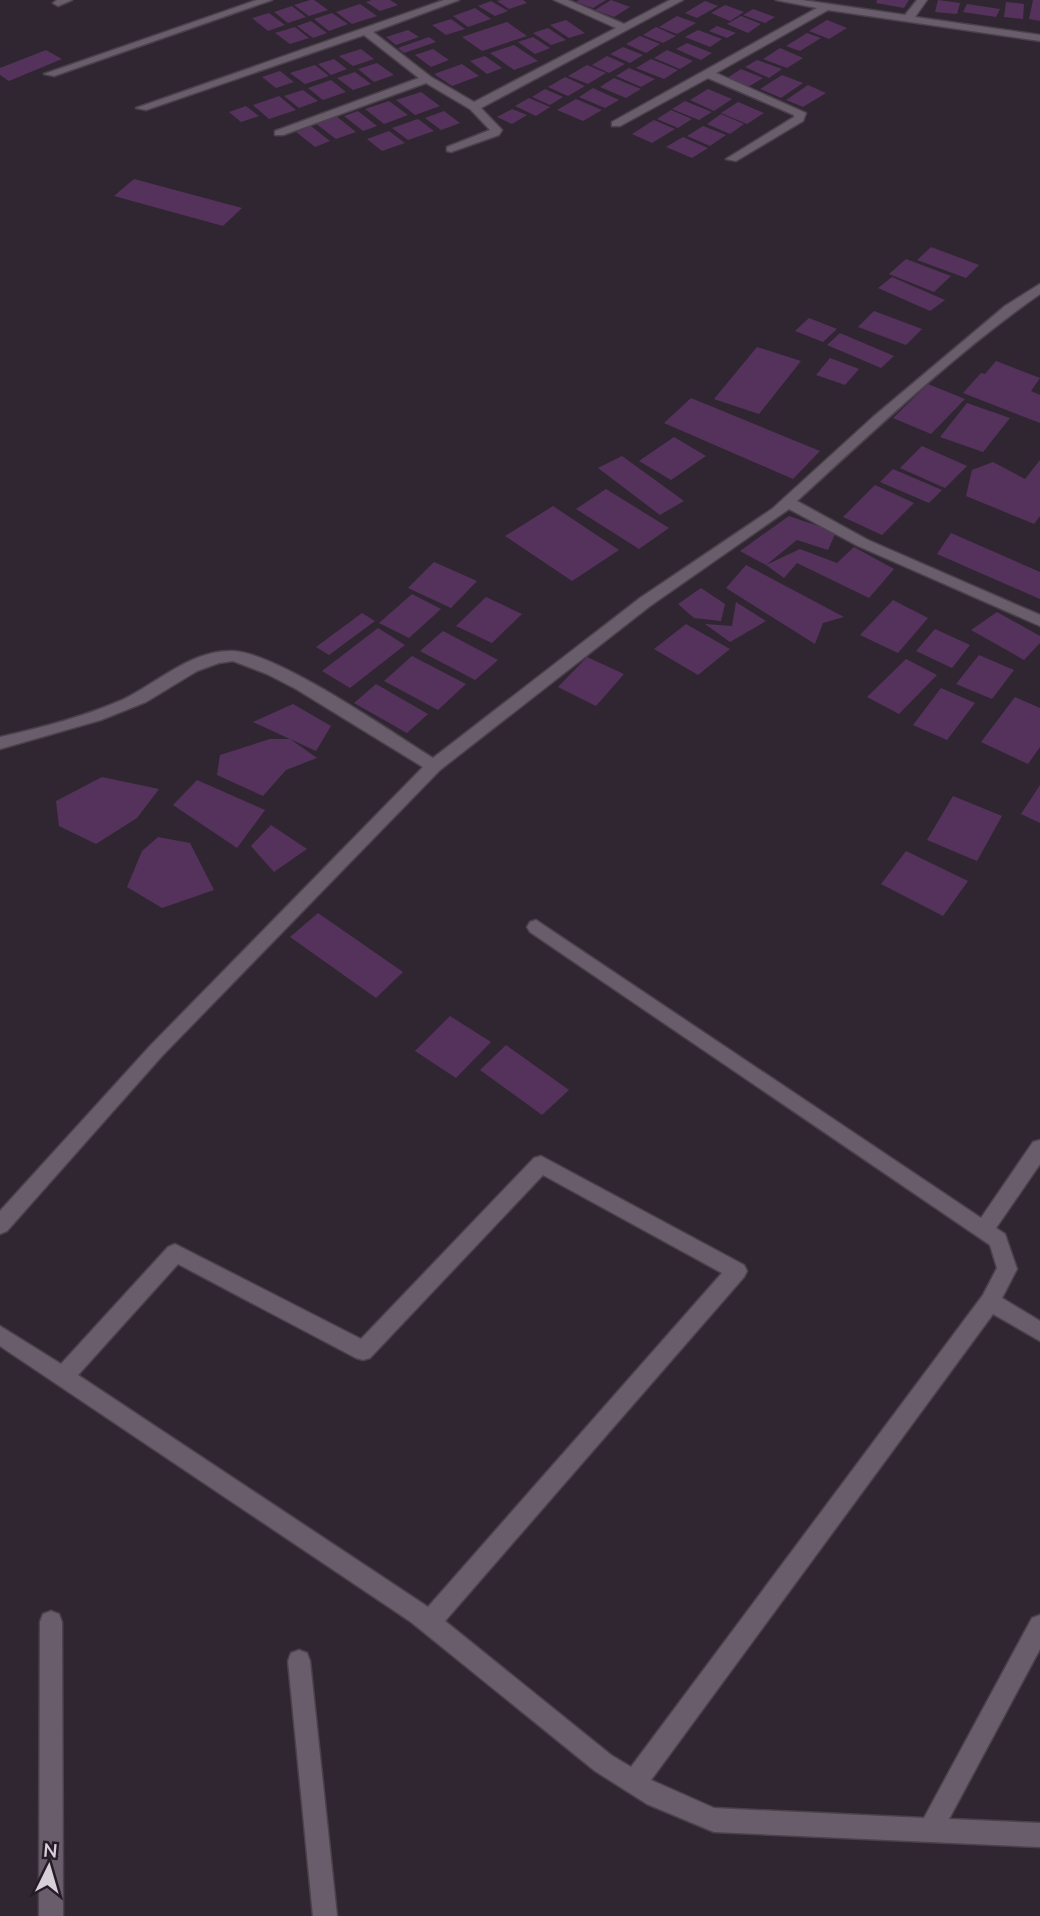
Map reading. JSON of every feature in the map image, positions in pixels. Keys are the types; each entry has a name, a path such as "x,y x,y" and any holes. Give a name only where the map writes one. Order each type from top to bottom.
{"street":[{"path":"50,74 267,0"},
{"path":"142,108 454,0"},
{"path":"559,0 625,28"},
{"path":"474,107 678,0"},
{"path":"780,0 824,9 1040,38"},
{"path":"908,19 922,0"},
{"path":"616,124 824,9"},
{"path":"367,32 427,79 474,107 496,130 494,135 451,149"},
{"path":"706,73 800,113 799,119 732,159"},
{"path":"279,133 427,79"},
{"path":"0,1224 156,1051 434,766 645,602 788,502 878,420 1010,309 1040,288"},
{"path":"788,502 863,543 1040,621"},
{"path":"0,743 55,730 128,704 207,660 236,656 280,674 434,766"},
{"path":"536,927 998,1240 1007,1269 990,1301 634,1783"},
{"path":"984,1230 1040,1148"},
{"path":"63,1377 175,1253 362,1351 541,1164 737,1271 429,1623"},
{"path":"990,1301 1040,1332"},
{"path":"0,1335 429,1623 603,1763 655,1796 714,1820 1040,1835"},
{"path":"51,1622 51,1916"},
{"path":"931,1829 1040,1626"},
{"path":"299,1661 325,1916"}],"building":[{"path":"310,0 328,10 309,16 294,5"},
{"path":"390,0 398,5 380,11 366,2"},
{"path":"523,0 527,3 509,9 497,1"},
{"path":"606,0 593,8 576,2"},
{"path":"611,0 630,7 614,17 595,10"},
{"path":"877,0 909,0 904,8 876,3"},
{"path":"938,0 960,3 957,14 935,12"},
{"path":"1033,0 1040,0 1040,21 1029,19"},
{"path":"491,1 508,11 495,16 478,6"},
{"path":"705,1 718,6 697,18 685,13"},
{"path":"1006,2 1024,4 1023,19 1004,17"},
{"path":"360,4 377,16 352,24 336,12"},
{"path":"967,4 1000,9 996,17 963,12"},
{"path":"725,5 744,12 730,21 711,13"},
{"path":"292,6 306,17 288,23 274,12"},
{"path":"475,8 491,19 468,27 453,16"},
{"path":"753,9 775,17 765,23 743,15"},
{"path":"269,13 285,25 268,31 252,18"},
{"path":"332,13 348,24 329,31 314,19"},
{"path":"677,16 696,23 677,34 659,27"},
{"path":"741,16 761,24 748,33 727,24"},
{"path":"451,19 465,29 446,35 432,25"},
{"path":"566,20 585,33 569,38 550,25"},
{"path":"827,20 847,28 829,39 809,31"},
{"path":"311,21 327,33 313,38 297,26"},
{"path":"507,22 527,36 482,51 462,37"},
{"path":"717,26 736,33 727,38 709,31"},
{"path":"295,27 309,38 290,44 275,33"},
{"path":"656,27 676,36 663,43 643,35"},
{"path":"548,28 566,40 551,45 533,33"},
{"path":"408,30 419,37 396,45 386,37"},
{"path":"698,30 722,39 710,47 685,37"},
{"path":"807,33 821,38 800,51 786,46"},
{"path":"640,36 660,44 646,53 626,44"},
{"path":"429,37 436,42 404,53 398,48"},
{"path":"533,37 550,48 535,54 518,42"},
{"path":"687,43 712,53 701,60 676,49"},
{"path":"514,45 538,61 514,70 490,53"},
{"path":"623,47 643,55 630,63 610,54"},
{"path":"780,48 803,58 787,68 763,59"},
{"path":"361,49 374,59 353,66 339,56"},
{"path":"433,49 449,60 431,67 415,55"},
{"path":"46,50 62,59 9,81 0,75 0,68"},
{"path":"667,50 693,61 680,69 654,58"},
{"path":"485,56 502,68 487,74 470,61"},
{"path":"607,56 625,64 609,73 592,65"},
{"path":"334,59 347,69 331,75 318,64"},
{"path":"651,59 678,70 664,79 636,68"},
{"path":"757,60 782,69 769,78 745,67"},
{"path":"377,63 394,75 374,82 358,69"},
{"path":"462,64 479,76 452,86 434,74"},
{"path":"315,65 329,76 305,84 290,73"},
{"path":"587,65 606,73 588,84 568,76"},
{"path":"629,68 655,79 641,87 616,76"},
{"path":"741,69 763,78 748,87 727,78"},
{"path":"280,71 294,82 276,88 262,77"},
{"path":"355,72 371,84 353,90 337,78"},
{"path":"782,75 803,83 781,98 760,89"},
{"path":"565,77 585,86 568,96 548,87"},
{"path":"614,78 641,89 626,98 600,87"},
{"path":"331,80 346,92 323,100 308,88"},
{"path":"808,85 826,93 803,107 786,100"},
{"path":"593,88 619,100 605,108 579,97"},
{"path":"545,89 563,97 550,105 532,97"},
{"path":"708,89 732,99 714,111 690,100"},
{"path":"303,90 318,101 299,108 284,96"},
{"path":"421,92 440,106 415,115 396,100"},
{"path":"279,96 296,110 269,119 253,105"},
{"path":"529,98 550,107 536,116 515,106"},
{"path":"576,99 602,110 583,121 557,110"},
{"path":"389,101 408,115 384,124 365,109"},
{"path":"685,101 712,112 699,120 672,109"},
{"path":"738,102 764,113 747,124 721,113"},
{"path":"246,106 259,116 241,122 229,112"},
{"path":"512,109 527,115 512,124 497,117"},
{"path":"671,110 692,119 678,128 657,119"},
{"path":"358,111 377,126 363,131 344,116"},
{"path":"444,111 460,123 441,130 425,118"},
{"path":"721,114 744,124 730,134 707,124"},
{"path":"336,116 356,132 336,139 315,123"},
{"path":"418,119 434,131 408,140 392,128"},
{"path":"654,120 675,129 652,143 632,134"},
{"path":"311,126 330,141 315,147 296,132"},
{"path":"703,126 726,135 710,146 687,136"},
{"path":"389,131 405,143 382,151 367,139"},
{"path":"683,137 708,148 692,158 666,147"},
{"path":"134,179 242,208 223,226 114,196"},
{"path":"931,247 979,265 966,278 917,260"},
{"path":"906,259 951,276 934,292 889,274"},
{"path":"892,277 945,300 930,311 878,288"},
{"path":"874,311 922,329 906,345 858,327"},
{"path":"809,318 837,329 823,342 795,331"},
{"path":"840,333 894,356 881,368 827,345"},
{"path":"757,347 801,361 759,414 714,399"},
{"path":"830,358 859,369 845,385 816,375"},
{"path":"996,361 1040,378 1031,391 1040,395 1040,423 963,393"},
{"path":"928,384 965,399 931,434 893,418"},
{"path":"691,398 820,451 793,479 664,423"},
{"path":"967,403 1010,418 983,452 940,437"},
{"path":"674,437 706,456 671,480 639,461"},
{"path":"922,446 967,466 945,488 900,468"},
{"path":"622,456 684,501 660,515 598,468"},
{"path":"1040,460 1040,516 1034,524 966,496 972,470 993,462 1025,479"},
{"path":"893,469 942,490 929,503 880,482"},
{"path":"875,485 914,503 882,535 843,517"},
{"path":"606,489 669,528 639,549 576,509"},
{"path":"553,506 619,550 572,581 505,536"},
{"path":"789,516 836,532 828,550 797,540 766,565 740,551"},
{"path":"951,533 1040,572 1040,599 937,554"},
{"path":"854,547 894,569 869,598 797,563 784,578 766,565 800,549 837,563"},
{"path":"434,562 477,581 451,608 408,588"},
{"path":"746,565 844,617 823,623 815,644 726,588"},
{"path":"701,588 725,604 721,621 694,618 678,604"},
{"path":"412,594 441,609 409,638 379,623"},
{"path":"486,597 522,614 492,643 456,626"},
{"path":"893,600 928,618 898,653 860,635"},
{"path":"736,602 766,621 730,642 705,624 732,626"},
{"path":"997,612 1040,636 1040,643 1024,660 971,630"},
{"path":"362,613 375,621 329,655 316,647"},
{"path":"686,624 730,649 698,675 654,649"},
{"path":"378,628 405,645 350,688 322,671"},
{"path":"935,629 970,645 952,668 916,651"},
{"path":"443,631 498,660 475,680 420,651"},
{"path":"979,655 1014,670 992,699 956,684"},
{"path":"412,656 466,684 438,710 384,681"},
{"path":"587,657 624,674 596,706 558,687"},
{"path":"906,659 937,675 899,714 867,697"},
{"path":"376,684 428,714 407,733 354,703"},
{"path":"941,688 975,703 947,740 913,725"},
{"path":"1015,697 1040,708 1040,747 1028,764 981,742"},
{"path":"293,704 331,726 316,751 253,722"},
{"path":"270,739 290,739 317,758 286,770 263,796 217,775 220,755"},
{"path":"102,777 159,789 137,818 96,844 59,826 56,801"},
{"path":"197,780 265,810 237,848 173,805"},
{"path":"1040,785 1040,823 1021,814"},
{"path":"953,796 1002,816 977,861 927,840"},
{"path":"271,825 307,849 274,872 251,846"},
{"path":"158,837 190,843 214,890 162,908 127,887 142,851"},
{"path":"906,851 968,881 943,916 881,884"},
{"path":"318,913 403,972 376,998 290,937"},
{"path":"450,1016 491,1042 456,1078 415,1051"},
{"path":"506,1045 569,1090 542,1115 480,1070"}]}
